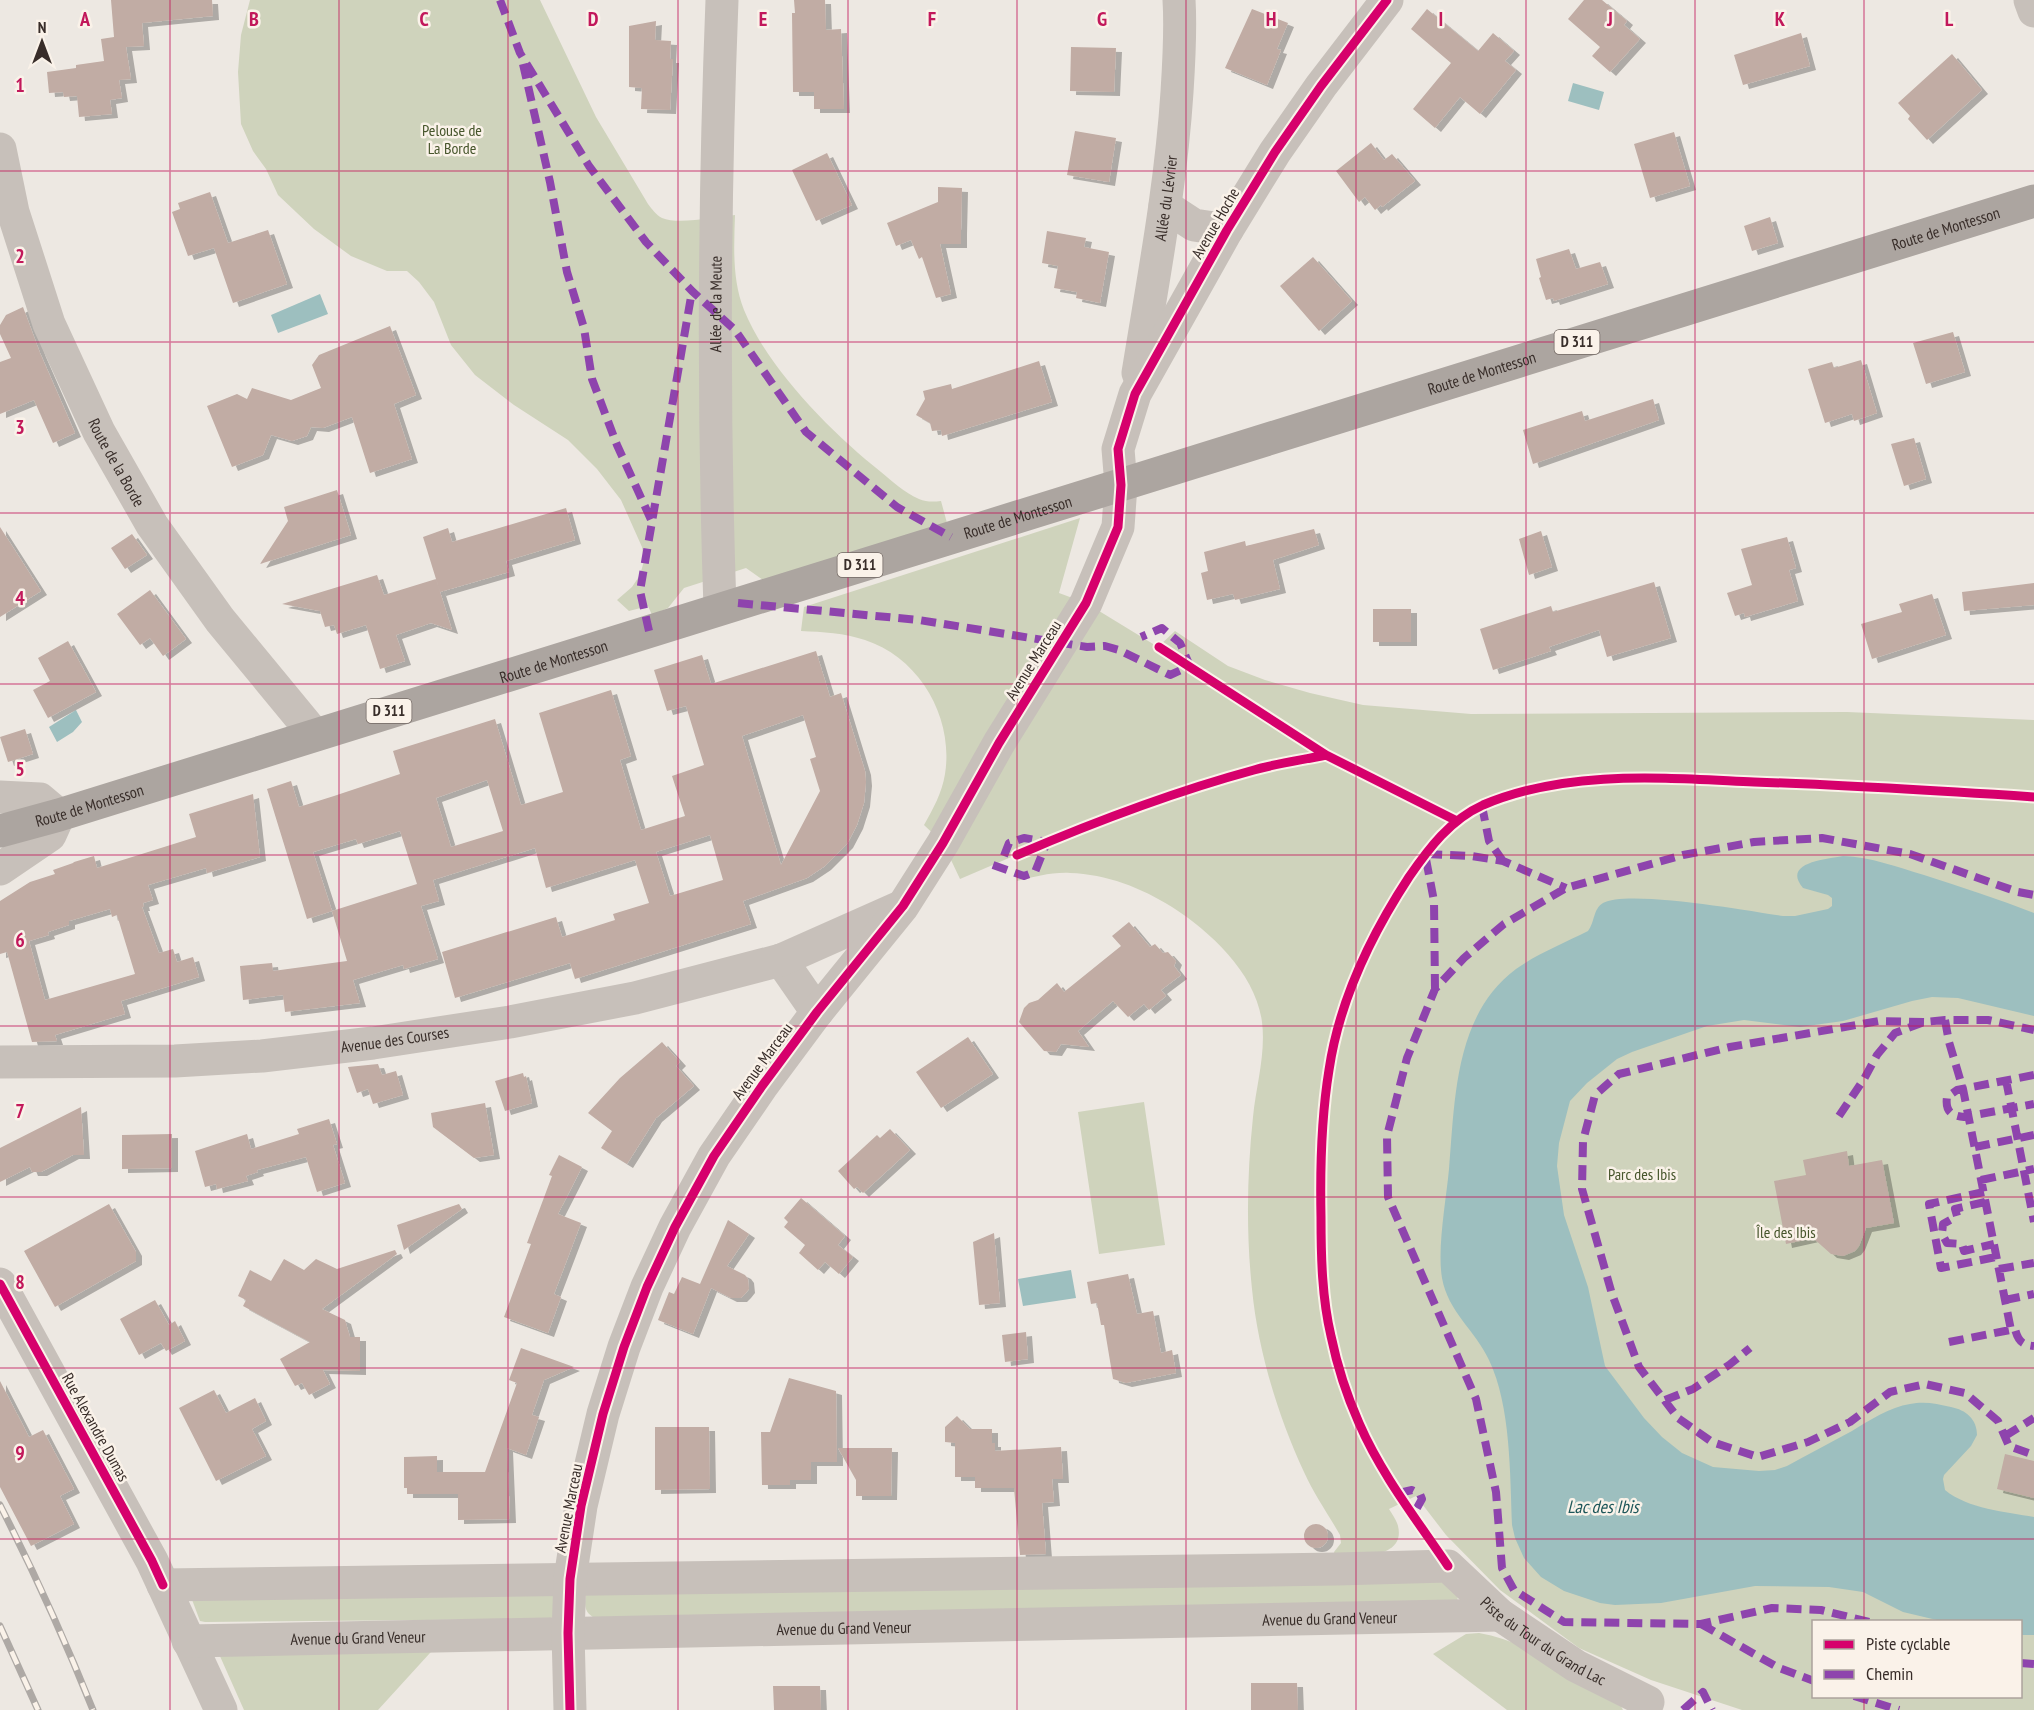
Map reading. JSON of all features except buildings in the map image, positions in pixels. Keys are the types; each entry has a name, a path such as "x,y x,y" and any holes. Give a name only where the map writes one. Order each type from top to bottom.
{"main road":[{"name":"Route de Montesson","path":"0,831 59,815 2034,201"}],"street":[{"name":"Allée de la Meute","path":"720,608 714,311 716,153 722,0"},
{"name":"Allée du Lévrier","path":"1135,394 1165,206 1175,120 1181,27 1179,0"},
{"name":"Avenue Hoche","path":"1121,485 1119,449 1135,394 1227,230 1275,152 1320,86 1388,0"},
{"path":"2030,0 2034,11"},
{"name":"Route de la Borde","path":"0,149 6,217 48,324 99,432 152,525 220,620 314,734"},
{"path":"1165,206 1194,225 1227,230"},
{"name":"Avenue Marceau","path":"570,1710 568,1633 570,1579 581,1506 603,1414 624,1347 647,1287 675,1227 714,1156 817,1012 903,906 1086,603 1119,527 1121,485"},
{"path":"0,797 40,798 59,815 50,835 0,869"},
{"name":"Avenue des Courses","path":"0,1062 175,1061 262,1056 373,1043 510,1022 635,998 781,960 903,906"},
{"path":"781,960 817,1012"},
{"name":"Rue Alexandre Dumas","path":"0,1284 152,1561 221,1710"},
{"name":"Piste du Tour du Grand Lac","path":"570,1579 1448,1566 1500,1615 1576,1666 1647,1706"},
{"path":"163,1585 570,1579"},
{"name":"Avenue du Grand Veneur","path":"188,1641 1500,1615"}],"green space":[{"name":"Pelouse de La Borde","path":"250,0 540,0 596,117 648,204 658,215 669,220 687,221 735,215 737,287 744,310 769,355 822,419 862,456 899,487 914,496 932,502 941,501 947,523 763,580 746,568 684,588 668,608 652,615 648,606 629,611 617,600 632,587 640,575 644,561 642,547 621,500 597,469 568,440 514,405 475,375 451,345 434,302 419,282 407,271 387,271 351,256 314,229 278,195 266,169 253,151 241,124 238,72 241,35"},
{"name":"Parc des Ibis","path":"1080,518 1059,593 1086,603 1158,647 1175,631 1228,666 1310,693 1363,705 1471,714 1847,712 2034,720 2034,1710 1742,1710 1651,1680 1579,1648 1500,1590 1446,1535 1416,1496 1389,1509 1398,1526 1398,1537 1387,1551 1366,1556 1335,1558 1334,1552 1341,1543 1340,1535 1308,1480 1286,1428 1264,1359 1255,1312 1249,1246 1248,1181 1263,1034 1258,1004 1251,987 1229,956 1202,929 1160,900 1123,883 1097,876 1070,873 1050,874 1017,881 1016,855 960,879 943,843 924,825 942,788 946,753 944,732 929,693 902,661 885,649 849,636 801,631 804,607"},
{"path":"1144,1102 1165,1245 1099,1254 1078,1112"},
{"path":"1436,1578 1458,1594 1457,1604 595,1618 587,1611 585,1603 586,1595"},
{"path":"556,1594 556,1614 550,1619 205,1622 200,1621 191,1597"},
{"path":"1479,1633 1498,1637 1552,1661 1619,1702 1623,1710 1507,1710 1433,1654 1466,1634"},
{"path":"440,1642 378,1710 244,1710 219,1654"}],"water":[{"path":"1573,83 1604,92 1599,110 1568,101"},
{"path":"320,294 328,314 278,333 271,315"},
{"path":"76,710 82,722 73,732 57,742 49,727"},
{"name":"Lac des Ibis","path":"1843,856 1864,858 1979,893 2034,913 2034,1016 1958,998 1932,997 1843,1021 1800,1027 1744,1020 1707,1026 1632,1052 1617,1059 1587,1083 1570,1101 1559,1143 1557,1166 1564,1215 1588,1287 1605,1366 1644,1418 1662,1437 1682,1453 1713,1467 1775,1470 1787,1466 1880,1414 1903,1406 1921,1403 1936,1404 1956,1408 1966,1413 1975,1424 1977,1435 1971,1446 1944,1475 1945,1490 1976,1506 2034,1517 2034,1635 2022,1635 2022,1620 1937,1620 1903,1612 1863,1592 1829,1587 1755,1586 1661,1603 1615,1605 1600,1603 1564,1591 1541,1577 1524,1558 1515,1538 1512,1525 1508,1441 1502,1398 1489,1360 1456,1311 1445,1290 1441,1266 1442,1224 1456,1088 1469,1035 1480,1010 1496,988 1524,964 1588,931 1600,906 1616,899 1637,898 1690,902 1783,916 1795,916 1828,909 1832,906 1832,898 1803,888 1798,879 1798,872 1802,867"},
{"path":"1071,1270 1076,1298 1023,1306 1018,1279"}],"railway":[{"path":"0,1505 49,1606 93,1710"},
{"path":"0,1626 38,1710"}],"marked path":[{"path":"500,0 520,53 589,166 646,242 692,291 735,330 806,432 897,507 951,537"},
{"path":"523,64 550,182 567,272 584,328 592,379 617,445 653,524"},
{"path":"649,631 640,591 692,291"},
{"path":"738,603 919,620 1087,647 1105,646 1119,650 1170,675 1190,666 1180,643 1162,628 1141,637"},
{"path":"1482,806 1489,841 1503,861"},
{"path":"993,865 1024,876 1035,872 1047,842 1024,838 1009,843 1002,861"},
{"path":"1861,1620 1821,1610 1772,1608 1701,1624 1564,1622 1514,1590 1502,1568 1496,1492 1476,1399 1388,1197 1387,1136 1407,1058 1435,989 1464,958 1504,924 1566,888 1683,855 1754,842 1822,838 1910,854 2018,892 2034,895"},
{"path":"1435,989 1434,901 1425,854 1471,856 1503,861 1566,888"},
{"path":"1945,1020 1963,1089 2011,1330"},
{"path":"1839,1116 1877,1055 1895,1033 1924,1022 1945,1020 1988,1020 2034,1030"},
{"path":"1924,1022 1879,1021 1730,1047 1619,1074 1595,1095 1583,1141 1582,1189 1612,1294 1639,1367 1678,1418 1712,1442 1758,1457 1808,1442 1850,1422 1890,1392 1925,1384 1965,1393 1998,1421 2009,1446 2034,1455"},
{"path":"2034,1075 1957,1090 1947,1097 1947,1106 1950,1112 1964,1117 2034,1104"},
{"path":"2006,1080 2034,1222"},
{"path":"1975,1147 2034,1135"},
{"path":"1981,1180 2034,1169"},
{"path":"1984,1192 1929,1204 1941,1268 1996,1257"},
{"path":"1985,1202 1955,1209 1957,1216 1943,1224 1942,1234 1947,1243 1962,1244 1964,1251 1994,1244"},
{"path":"1999,1269 2034,1263"},
{"path":"2005,1300 2034,1294"},
{"path":"1949,1342 2015,1329 2021,1342 2034,1346"},
{"path":"1665,1400 1693,1389 1750,1348"},
{"path":"2005,1436 2034,1418"},
{"path":"1399,1493 1412,1490 1420,1494 1422,1499 1413,1515"},
{"path":"1701,1624 1779,1668 1812,1680"},
{"path":"2022,1663 2034,1664"},
{"path":"1683,1710 1703,1692 1712,1710"},
{"path":"1860,1698 1899,1710"}],"cycle path":[{"path":"570,1710 568,1633 570,1579 581,1506 603,1414 624,1347 647,1287 675,1227 714,1156 762,1086 817,1012 903,906 943,843 999,743 1086,603 1118,527 1121,485 1118,449 1135,394 1227,230 1275,152 1321,86 1387,0"},
{"path":"1159,647 1326,755 1455,820"},
{"path":"1017,855 1104,819 1194,788 1263,768 1326,755"},
{"path":"1448,1566 1389,1479 1355,1413 1339,1369 1331,1336 1322,1262 1321,1199 1324,1107 1340,1019 1358,970 1382,922 1424,856 1460,818 1483,805 1515,794 1582,781 1617,778 1686,779 1859,786 2034,797"},
{"path":"0,1284 163,1585"}],"park label":[{"name":"Île des Ibis","path":"1786,1232"}]}
